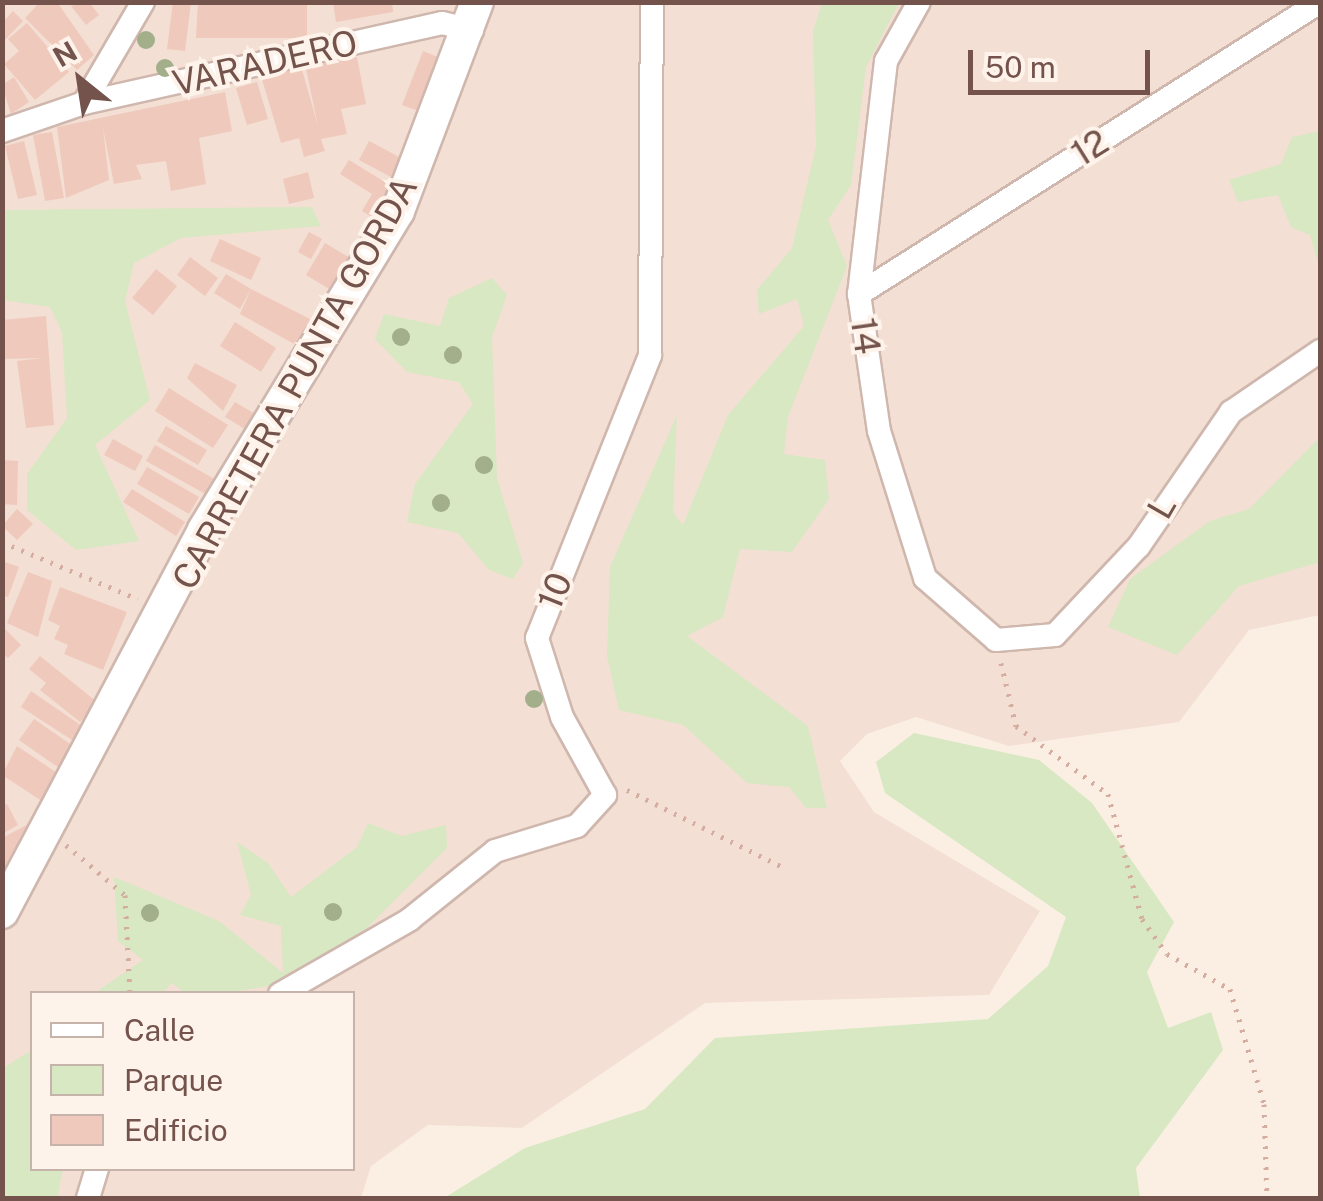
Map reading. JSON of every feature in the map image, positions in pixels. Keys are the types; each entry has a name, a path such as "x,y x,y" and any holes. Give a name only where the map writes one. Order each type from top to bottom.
{"main road":[{"name":"CARRETERA PUNTA GORDA","path":"2,912 50,834 168,612 204,530 398,212 474,16"}],"street":[{"path":"84,104 143,2"},
{"name":"10","path":"604,795 562,716 536,638 650,355 652,2"},
{"name":"14","path":"920,2 886,60 859,294 878,431 925,578 996,640"},
{"name":"12","path":"859,294 1320,2"},
{"name":"VARADERO","path":"2,131 84,104 474,16"},
{"name":"L","path":"996,640 1054,635 1139,546 1231,412 1320,351"},
{"path":"285,991 408,920 495,851 577,826 604,795"},
{"path":"88,1198 96,1171"}],"path":[{"path":"2,542 168,612"},
{"path":"996,640 1016,726 1108,794 1142,919 1167,954 1230,989 1264,1104 1266,1198"},
{"path":"604,795 637,788 780,866"},
{"path":"50,834 98,867 125,895 130,991"}],"shaded area":[{"path":"2,3 1320,3 1320,615 1249,630 1179,722 1009,746 916,717 867,734 840,761 874,812 1040,911 989,995 705,1003 522,1128 428,1125 371,1166 361,1198 3,1198"}],"green space":[{"path":"822,3 899,3 866,67 851,185 828,220 847,266 788,417 784,454 825,460 829,499 792,552 740,549 723,617 687,636 808,726 827,808 806,808 789,787 747,783 683,725 619,710 607,656 610,567 677,415 673,512 683,525 728,415 804,326 797,299 759,314 757,290 792,248 816,146 813,31"},
{"path":"1320,131 1320,270 1310,235 1291,227 1278,195 1238,202 1229,180 1281,164 1292,137"},
{"path":"312,207 321,226 181,238 134,263 125,301 150,400 95,445 139,541 76,550 27,510 27,474 67,418 62,332 50,307 3,300 3,210"},
{"path":"492,278 507,295 492,337 497,478 523,563 513,579 489,570 458,533 407,522 415,484 473,404 459,382 407,372 375,339 384,314 440,326 449,298"},
{"path":"1320,437 1320,562 1239,586 1177,655 1108,627 1130,579 1210,521 1249,509"},
{"path":"914,733 1039,760 1092,803 1174,922 1147,972 1168,1028 1211,1012 1223,1050 1136,1168 1140,1198 444,1198 525,1148 645,1109 715,1038 988,1019 1048,966 1066,917 885,793 876,762"},
{"path":"368,823 402,836 446,825 447,848 366,929 294,982 238,991 182,991 172,983 164,991 97,991 143,960 118,941 114,877 219,921 283,973 281,926 240,915 251,895 237,842 268,863 291,897 357,847"},
{"path":"30,1051 30,1171 63,1171 57,1198 3,1198 3,1068"}],"building":[{"path":"40,2 57,2 94,55 77,70 25,18"},
{"path":"89,2 99,15 86,25 71,6"},
{"path":"173,2 191,2 185,51 167,49"},
{"path":"198,2 307,2 307,38 196,38"},
{"path":"333,2 392,2 393,12 336,22"},
{"path":"13,11 23,21 2,43 2,23"},
{"path":"27,23 69,72 35,100 4,64 19,51 8,39"},
{"path":"423,51 450,62 429,115 402,105"},
{"path":"357,57 366,104 341,109 347,134 321,139 325,151 304,157 299,138 281,143 261,76 301,66 318,126 305,64"},
{"path":"14,77 29,102 11,114 2,85"},
{"path":"257,82 268,119 247,125 236,88"},
{"path":"225,92 232,131 199,138 206,184 171,191 166,161 136,165 142,179 114,184 103,128 109,180 66,198 57,127"},
{"path":"52,132 64,198 45,201 33,135"},
{"path":"24,141 37,195 18,199 5,146"},
{"path":"369,141 401,158 391,177 359,160"},
{"path":"349,160 401,192 382,223 362,211 372,194 340,174"},
{"path":"308,172 314,198 289,204 283,179"},
{"path":"309,232 322,239 311,259 298,252"},
{"path":"220,239 261,258 251,280 210,261"},
{"path":"325,243 350,258 331,290 306,275"},
{"path":"190,257 218,278 205,296 177,275"},
{"path":"156,269 177,286 153,315 132,298"},
{"path":"226,274 251,289 240,309 214,293"},
{"path":"251,289 310,319 296,345 240,314"},
{"path":"46,316 54,425 26,428 17,361 42,358 2,359 2,320"},
{"path":"235,322 276,348 261,372 220,346"},
{"path":"195,363 237,385 223,411 187,378"},
{"path":"169,388 228,425 213,448 155,411"},
{"path":"235,402 260,417 250,432 225,417"},
{"path":"166,426 207,450 198,465 157,441"},
{"path":"113,439 143,456 135,471 104,455"},
{"path":"155,445 218,481 209,496 146,461"},
{"path":"2,460 18,461 17,505 2,504"},
{"path":"147,467 199,497 189,514 137,484"},
{"path":"132,489 185,522 176,536 123,502"},
{"path":"17,509 33,524 17,540 2,526"},
{"path":"2,561 19,567 8,597 2,595"},
{"path":"28,572 52,581 38,637 7,623"},
{"path":"60,587 127,612 103,670 64,654 68,645 54,639 60,626 48,620"},
{"path":"2,626 21,645 8,658 2,653"},
{"path":"40,656 97,702 80,722 40,690 46,683 29,669"},
{"path":"31,691 82,726 72,740 21,707"},
{"path":"34,719 76,748 62,770 19,740"},
{"path":"17,746 69,781 51,807 2,775"},
{"path":"7,804 18,825 2,834 2,806"},
{"path":"27,825 39,848 2,868 2,838"}]}
